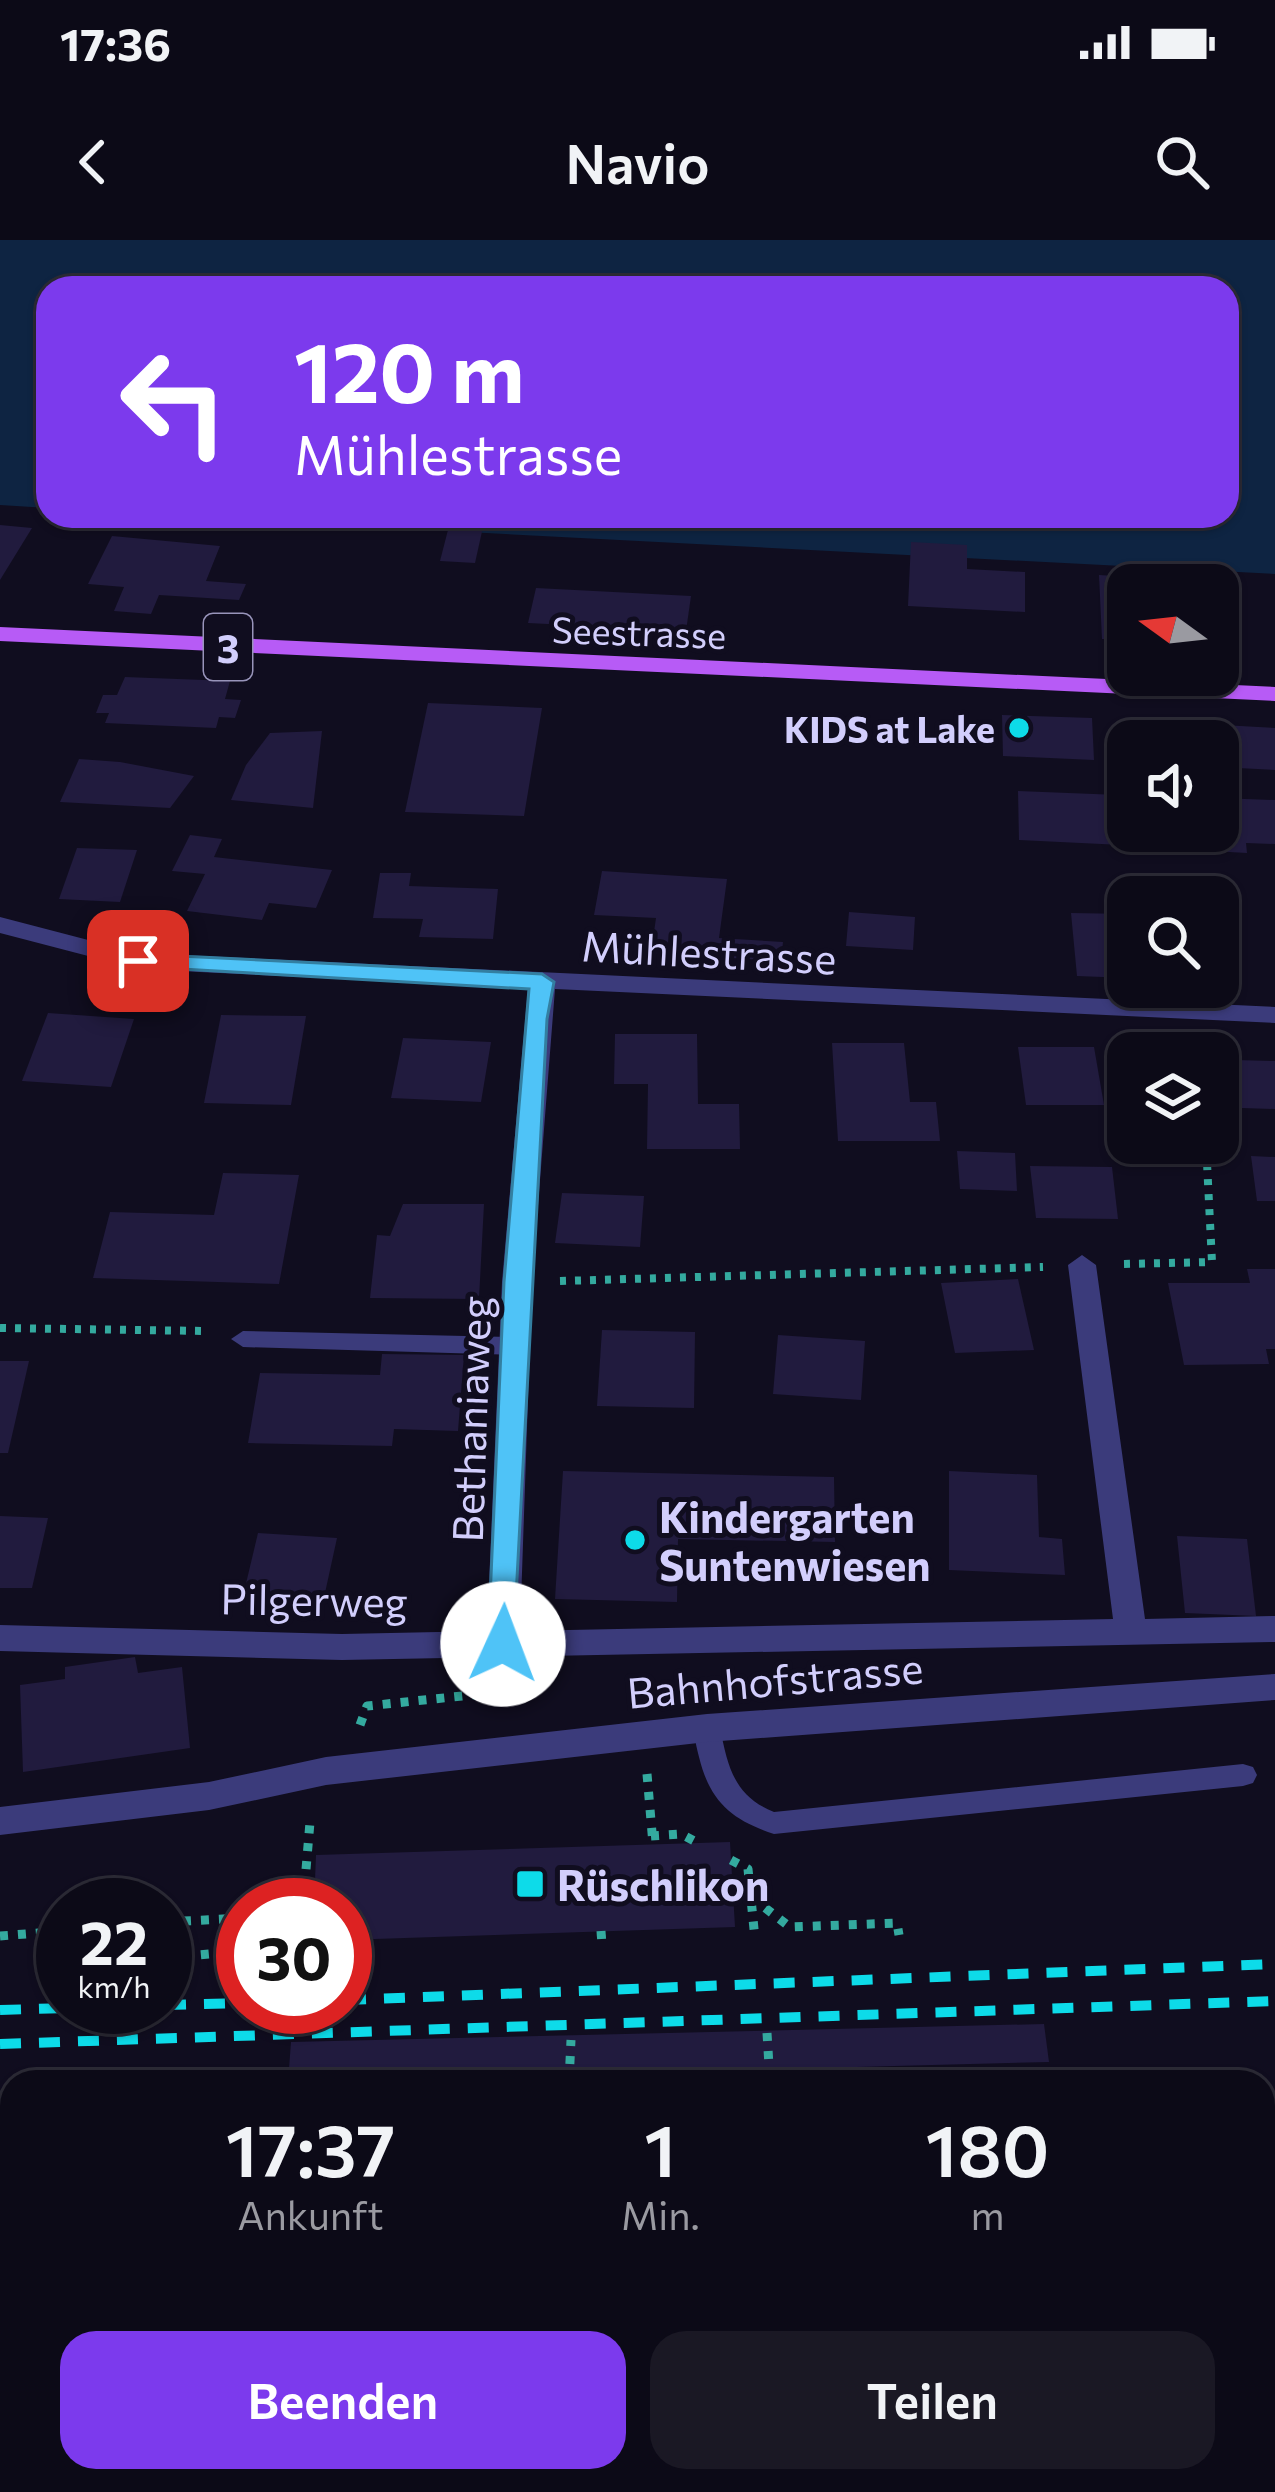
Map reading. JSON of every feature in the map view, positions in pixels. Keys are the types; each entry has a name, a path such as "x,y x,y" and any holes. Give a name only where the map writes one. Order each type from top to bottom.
{"main road":[{"name":"Seestrasse","path":"0,634 1275,694"}],"street":[{"name":"Mühlestrasse","path":"3,936 138,961 1275,1015"},
{"name":"Bethaniaweg","path":"503,1644 517,1282 535,1019 542,982"},
{"path":"1082,1265 1131,1632"},
{"name":"Pilgerweg","path":"0,1638 342,1647 1275,1629"},
{"name":"Bahnhofstrasse","path":"0,1821 208,1796 326,1771 707,1728 1275,1687"}],"lane":[{"path":"243,1339 515,1346"},
{"path":"707,1728 718,1783 743,1814 774,1822 1243,1774"}],"path":[{"path":"517,1282 1212,1262 1207,1164"},
{"path":"0,1328 220,1331 243,1339"},
{"path":"358,1732 367,1706 510,1690"},
{"path":"646,1760 652,1840 681,1834 698,1843"},
{"path":"305,1878 310,1822"},
{"path":"731,1860 748,1869 754,1939"},
{"path":"751,1897 790,1927 897,1923 898,1935"},
{"path":"601,1931 602,1945"},
{"path":"0,1936 36,1933"},
{"path":"767,2033 769,2070"},
{"path":"570,2070 571,2040"}],"water":[{"path":"0,240 1275,240 1275,574 1239,572 1239,564 1107,565 388,528 1239,528 1239,276 36,276 36,507 0,505"}],"building":[{"path":"0,525 32,528 0,580"},
{"path":"448,528 483,528 475,563 440,561"},
{"path":"112,536 220,546 206,581 246,584 239,600 159,595 151,614 114,611 124,587 88,584"},
{"path":"911,542 967,545 967,569 1025,572 1025,612 908,606"},
{"path":"1099,575 1107,576 1107,639 1102,639"},
{"path":"536,588 691,596 686,631 528,623"},
{"path":"125,677 230,681 225,699 241,700 235,718 219,717 216,728 105,723 109,713 96,713 103,695 117,695"},
{"path":"428,703 542,708 524,816 405,812"},
{"path":"1002,715 1092,718 1094,760 1003,756"},
{"path":"1239,726 1275,728 1275,770 1239,768"},
{"path":"322,731 313,808 231,800 246,765 270,733"},
{"path":"79,759 194,776 170,808 60,802"},
{"path":"1018,791 1107,795 1107,844 1019,840"},
{"path":"1239,799 1275,800 1275,844 1246,843 1247,853 1229,852 1239,852"},
{"path":"190,835 222,839 214,857 332,870 316,908 269,903 262,920 187,911 205,874 172,871"},
{"path":"77,848 137,850 120,902 59,899"},
{"path":"602,871 727,879 719,938 783,942 781,961 651,953 656,918 594,915"},
{"path":"380,873 411,873 409,886 498,889 493,939 419,937 423,919 373,918"},
{"path":"849,912 915,917 913,950 846,946"},
{"path":"1071,913 1107,914 1107,977 1077,976"},
{"path":"48,1013 134,1019 111,1087 22,1081"},
{"path":"221,1015 306,1016 291,1105 204,1103"},
{"path":"615,1034 697,1034 698,1104 739,1104 740,1149 647,1149 648,1084 614,1084"},
{"path":"403,1038 491,1042 481,1102 391,1098"},
{"path":"832,1043 904,1043 910,1102 936,1102 940,1141 838,1141"},
{"path":"1018,1047 1094,1047 1104,1105 1026,1105"},
{"path":"1239,1060 1275,1061 1275,1109 1242,1108"},
{"path":"957,1151 1015,1153 1017,1191 960,1189"},
{"path":"1251,1156 1275,1157 1275,1201 1257,1201"},
{"path":"1030,1166 1112,1167 1118,1219 1036,1218"},
{"path":"223,1173 299,1175 279,1284 93,1278 110,1212 214,1215"},
{"path":"562,1193 644,1196 640,1247 555,1243"},
{"path":"403,1204 484,1204 479,1299 370,1298 377,1235 390,1236"},
{"path":"1247,1269 1275,1269 1275,1349 1266,1349 1269,1364 1184,1365 1168,1283 1250,1283"},
{"path":"1018,1279 1034,1350 955,1353 941,1283"},
{"path":"602,1330 695,1332 694,1408 597,1406"},
{"path":"778,1335 865,1341 861,1400 773,1394"},
{"path":"382,1354 464,1355 458,1431 394,1429 392,1446 248,1443 260,1373 380,1375"},
{"path":"0,1361 29,1361 8,1453 0,1453"},
{"path":"563,1471 834,1477 835,1542 678,1539 677,1602 555,1599"},
{"path":"949,1471 1037,1475 1039,1537 1062,1539 1065,1575 949,1570"},
{"path":"0,1516 48,1518 32,1588 0,1588"},
{"path":"258,1533 337,1538 323,1602 243,1596"},
{"path":"1177,1536 1247,1539 1256,1616 1185,1613"},
{"path":"135,1657 138,1673 182,1667 190,1748 23,1772 20,1685 65,1679 65,1667"},
{"path":"730,1842 735,1927 372,1939 372,1878 315,1878 316,1855"},
{"path":"1044,2024 1049,2062 745,2070 289,2070 291,2042"}],"railway":[{"path":"372,1999 1275,1964"},
{"path":"0,2044 1275,2001"},
{"path":"192,2004 216,2004"},
{"path":"0,2010 36,2009"}],"place":[{"name":"KIDS at Lake","path":"1019,728"},
{"name":"Kindergarten Suntenwiesen","path":"635,1540"},
{"name":"Rüschlikon","path":"530,1884"}],"route":[{"path":"138,961 542,982 535,1019 517,1282 503,1644"}]}
